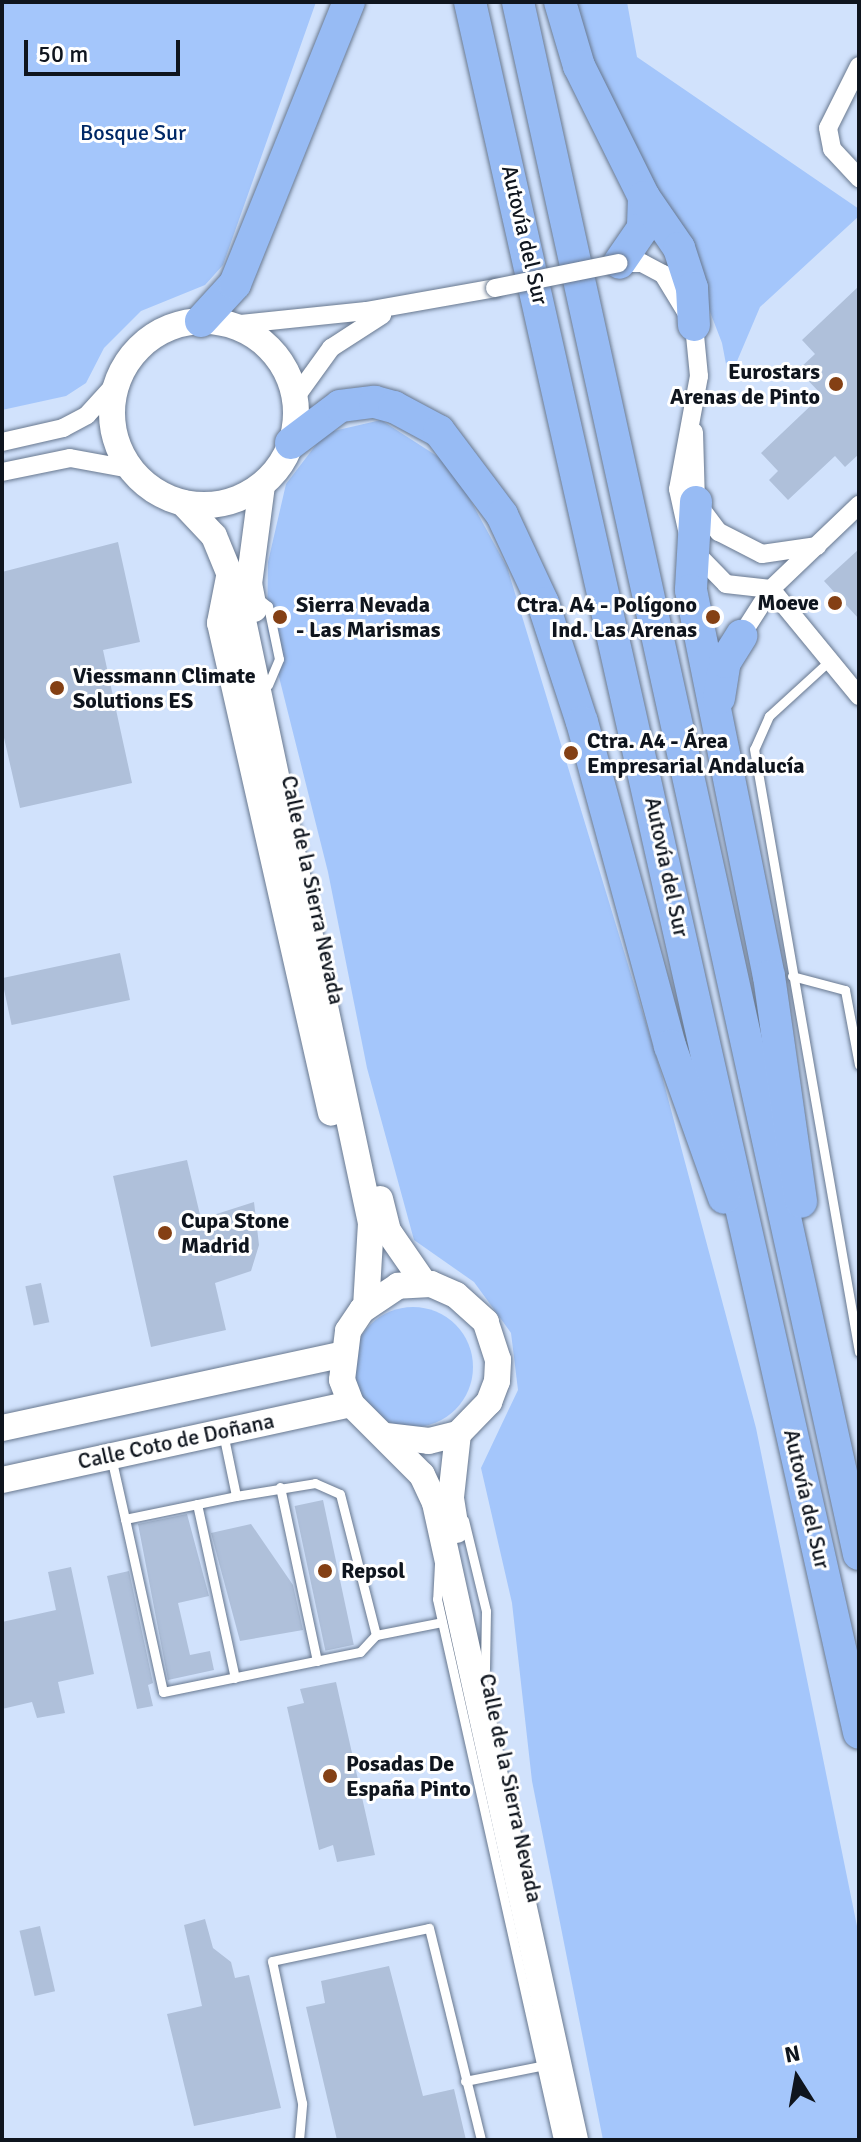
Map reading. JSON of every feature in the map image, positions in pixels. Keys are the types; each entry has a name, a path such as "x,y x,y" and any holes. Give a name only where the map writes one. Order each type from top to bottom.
{"highway":[{"path":"216,323 235,284 349,2"},
{"name":"Autovía del Sur","path":"470,2 859,1733"},
{"name":"Autovía del Sur","path":"518,2 859,1554"},
{"path":"533,2 535,75"},
{"path":"560,2 579,66 644,197 679,248 692,288 694,325"},
{"path":"619,263 643,228 644,197"},
{"path":"291,443 340,406 375,402 394,407 439,431 502,515 543,603 670,1046 761,1291"},
{"path":"696,502 691,590 769,976 800,1186 800,1289"},
{"path":"719,718 722,672 741,636"}],"main road":[{"path":"216,323 274,352 295,398 291,443 262,485 225,503 183,503 145,485 130,469 114,436 117,382 141,345 169,328 216,323"},
{"name":"Calle de la Sierra Nevada","path":"239,585 262,485"},
{"name":"Calle de la Sierra Nevada","path":"183,503 214,536 239,585 268,685 388,1231 424,1283"},
{"path":"239,585 220,623 319,1066 371,1259 366,1307"},
{"path":"386,1436 417,1441 458,1434 489,1402 497,1381 495,1340 473,1306 424,1283 398,1286 366,1307 348,1331 341,1355 351,1404 422,1475 443,1537 575,2140"},
{"path":"2,1428 341,1355"},
{"name":"Calle Coto de Doñana","path":"2,1480 351,1404"},
{"name":"Calle de la Sierra Nevada","path":"458,1434 451,1497 485,1670 588,2140"}],"street":[{"path":"859,66 834,110 828,128 832,149 859,178"},
{"path":"216,323 407,305 619,263 642,263 663,274 694,325 696,502 733,544 762,554 817,546"},
{"path":"295,398 331,348 368,321 407,305"},
{"path":"2,442 63,428 87,415 117,382"},
{"path":"694,407 678,489 691,548 726,584 771,589"},
{"path":"2,472 70,458 130,469"},
{"path":"741,636 771,589 859,505"},
{"path":"762,554 771,589 827,663 859,696"}],"lane":[{"path":"827,663 769,716 754,749 859,1352"},
{"path":"792,976 845,990 859,1065"},
{"path":"222,1431 236,1496"},
{"path":"111,1455 163,1692 360,1652 376,1635 442,1622"},
{"path":"125,1519 280,1487 315,1483 340,1494 376,1635"},
{"path":"280,1487 317,1661"},
{"path":"197,1504 235,1678"},
{"path":"443,1537 435,1584 442,1622 558,2140"},
{"path":"299,2140 302,2103 272,1961 429,1928 481,2140"},
{"path":"465,2081 540,2066"}],"green space":[{"name":"Bosque Sur","path":"2,2 316,2 223,265 205,285 141,311 104,348 86,383 66,396 2,410"},
{"path":"574,2 627,2 637,57 859,209 859,216 760,307 729,380 722,343 672,213 591,73"},
{"path":"381,420 451,465 507,567 662,1076 756,1428 859,1936 859,2140 603,2140 532,1781 512,1603 481,1468 518,1390 511,1333 474,1282 414,1240 367,1068 328,872 267,629 268,562 286,484 325,433"},
{"path":"413,1307 436,1312 455,1325 468,1344 473,1367 468,1390 455,1409 436,1422 413,1427 390,1422 371,1409 358,1390 353,1367 358,1344 371,1325 390,1312"}],"building":[{"name":"Eurostars Arenas de Pinto","path":"859,286 859,454 845,467 835,456 788,500 769,480 778,471 761,453 822,395 798,370 815,354 802,340"},
{"name":"Viessmann Climate Solutions ES","path":"118,542 140,642 103,650 132,783 20,808 2,729 2,572"},
{"path":"859,549 859,619 824,581"},
{"path":"120,953 130,1000 12,1025 2,978"},
{"name":"Cupa Stone Madrid","path":"187,1160 201,1219 254,1202 259,1245 251,1271 215,1283 226,1330 151,1347 113,1176"},
{"path":"41,1283 49,1322 34,1325 25,1286"},
{"path":"323,1500 354,1645 325,1651 295,1506"},
{"path":"187,1514 209,1596 178,1603 190,1655 210,1651 214,1670 168,1680 138,1524"},
{"path":"251,1524 293,1585 303,1630 240,1641 211,1533"},
{"path":"71,1567 94,1674 58,1682 65,1713 37,1718 32,1702 2,1709 2,1622 56,1610 48,1572"},
{"path":"129,1571 153,1683 148,1685 153,1706 137,1709 107,1576"},
{"name":"Posadas De España Pinto","path":"336,1682 375,1855 337,1862 333,1845 319,1850 287,1707 304,1703 300,1689"},
{"path":"205,1919 213,1948 231,1962 235,1978 249,1975 281,2108 194,2126 167,2014 202,2006 184,1925"},
{"path":"40,1926 55,1991 35,1996 20,1931"},
{"path":"389,1966 423,2096 454,2089 466,2140 337,2140 306,2007 325,2003 321,1981"}],"place":[{"name":"Eurostars Arenas de Pinto","path":"836,384"},
{"name":"Moeve","path":"835,603"},
{"name":"Sierra Nevada - Las Marismas","path":"280,617"},
{"name":"Ctra. A4 - Polígono Ind. Las Arenas","path":"713,617"},
{"name":"Viessmann Climate Solutions ES","path":"57,688"},
{"name":"Ctra. A4 - Área Empresarial Andalucía","path":"571,753"},
{"name":"Cupa Stone Madrid","path":"165,1233"},
{"name":"Repsol","path":"325,1571"},
{"name":"Posadas De España Pinto","path":"330,1776"}]}
